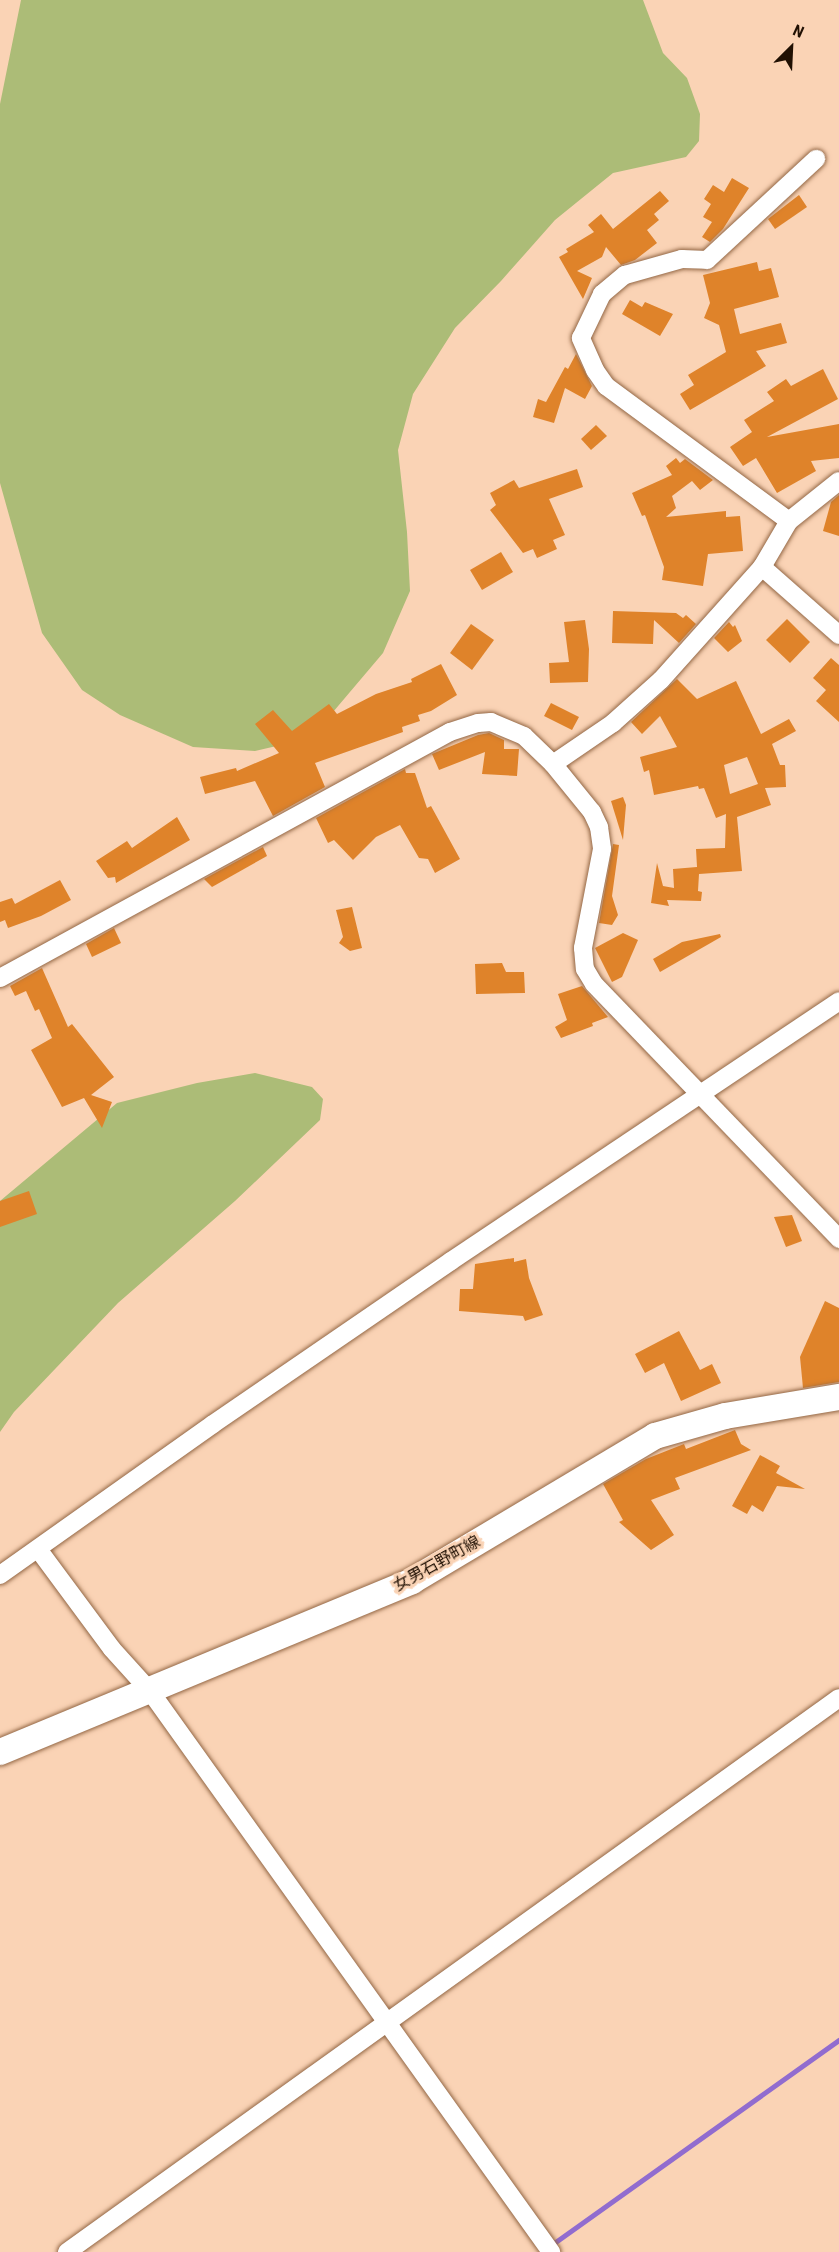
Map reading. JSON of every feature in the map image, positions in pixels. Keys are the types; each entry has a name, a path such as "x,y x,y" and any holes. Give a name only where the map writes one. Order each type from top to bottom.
{"main road":[{"name":"女男石野町線","path":"0,1752 412,1581 655,1436 725,1416 839,1397"}],"street":[{"path":"789,521 606,386 595,370 581,338 602,294 625,275 682,259 707,260 816,159"},
{"path":"553,764 613,723 661,680 762,567 789,521 839,481"},
{"path":"762,567 839,635"},
{"path":"0,978 450,732 478,723 491,722 524,736 553,764 592,812 599,827 602,849 583,948 585,969 594,984 839,1239"},
{"path":"0,1575 232,1411 700,1092 839,1001"},
{"path":"38,1549 112,1649 150,1691 551,2252"},
{"path":"67,2252 839,1698"}],"green space":[{"path":"21,0 643,0 663,53 687,78 700,114 699,141 686,157 613,173 555,220 501,281 455,328 413,394 398,450 407,532 410,591 383,653 311,738 255,751 193,747 120,715 82,690 42,633 0,483 0,104"},
{"path":"255,1073 312,1087 323,1099 320,1120 235,1201 118,1303 14,1412 0,1432 0,1201 117,1103 197,1083"}],"building":[{"path":"732,178 749,188 723,229 710,242 702,237 712,222 703,217 711,204 704,199 713,185 724,192"},
{"path":"660,191 669,201 654,214 659,220 647,230 657,243 635,260 621,265 606,247 602,257 577,271 592,278 583,299 559,257 568,252 566,249 594,232 588,225 601,214 613,229"},
{"path":"799,195 807,207 775,229 768,219"},
{"path":"757,262 759,271 771,268 779,297 734,309 740,334 781,323 787,343 756,351 766,366 690,410 680,394 694,385 688,375 726,352 719,325 704,318 710,303 703,275"},
{"path":"630,300 642,307 645,302 673,314 660,336 622,314"},
{"path":"576,354 592,386 585,399 565,388 554,423 533,417 538,399 546,402 565,367 568,369"},
{"path":"823,369 838,399 767,437 839,424 839,458 811,461 816,471 777,493 756,458 743,466 730,447 752,432 744,420 774,401 767,392 786,379 791,386"},
{"path":"596,425 607,436 591,450 581,439"},
{"path":"676,458 680,463 685,459 713,480 700,490 692,481 672,496 676,508 666,517 726,511 726,517 740,516 743,551 708,554 703,586 662,580 664,567 645,515 642,516 632,493 672,475 666,466"},
{"path":"577,469 583,487 549,499 565,535 553,540 557,549 537,558 533,549 523,553 490,510 496,505 490,493 514,480 519,488"},
{"path":"839,495 839,536 823,531 831,502"},
{"path":"501,552 513,572 482,590 470,570"},
{"path":"613,611 676,613 683,618 686,615 696,624 679,643 654,620 653,644 612,643"},
{"path":"787,619 810,642 790,663 766,640"},
{"path":"585,620 589,649 588,682 550,683 549,663 569,662 564,622"},
{"path":"729,622 733,627 735,625 742,641 728,652 714,638"},
{"path":"471,624 494,640 472,670 450,653"},
{"path":"831,658 839,665 839,722 816,701 826,690 813,678"},
{"path":"441,664 457,695 431,711 418,715 420,721 402,727 403,732 315,763 325,787 273,816 255,781 205,794 200,777 236,768 237,771 279,753 255,724 273,710 292,731 329,704 337,714 376,694 412,682 411,679"},
{"path":"677,679 697,699 736,681 761,734 789,719 796,731 772,744 780,765 785,765 786,787 765,788 771,805 737,817 742,871 699,874 698,891 702,892 701,901 667,900 669,906 651,903 657,863 663,886 674,888 673,869 697,867 696,849 725,848 726,814 716,818 704,788 699,789 698,786 654,795 649,770 644,772 640,757 677,747 660,716 642,734 631,722","holes":["747,757 758,784 730,794 724,765"]},
{"path":"551,703 579,717 572,730 544,716"},
{"path":"489,733 504,740 504,749 519,749 517,776 482,774 485,752 439,770 432,754 478,735"},
{"path":"405,769 406,773 415,773 427,808 431,806 460,859 435,873 428,859 419,858 400,825 376,837 353,860 334,840 328,843 316,818"},
{"path":"623,797 626,805 623,840 611,801"},
{"path":"177,817 190,840 116,883 115,877 108,878 96,861 127,841 132,848"},
{"path":"613,844 619,845 612,896 618,915 612,925 599,923"},
{"path":"263,847 267,856 212,887 204,879"},
{"path":"60,880 71,900 41,916 8,928 5,920 0,922 0,902 12,898 15,904"},
{"path":"352,907 362,948 350,951 339,943 343,937 336,910"},
{"path":"114,928 121,943 92,957 86,944"},
{"path":"623,933 638,940 622,977 612,982 595,948"},
{"path":"720,934 721,937 660,972 653,959 682,942"},
{"path":"502,963 506,972 524,972 525,993 476,994 475,964"},
{"path":"42,968 68,1027 72,1024 114,1077 91,1095 112,1102 102,1128 84,1098 62,1107 31,1050 52,1038 39,1009 35,1011 26,991 15,996 10,986"},
{"path":"582,986 608,1017 592,1023 593,1026 561,1038 555,1027 567,1020 558,994"},
{"path":"29,1191 37,1214 0,1227 0,1201"},
{"path":"792,1215 802,1241 786,1247 774,1217"},
{"path":"514,1258 514,1262 526,1259 529,1278 543,1315 525,1321 523,1316 459,1311 460,1289 473,1289 475,1264"},
{"path":"825,1301 839,1308 839,1382 803,1388 800,1357"},
{"path":"679,1331 700,1370 712,1364 721,1383 681,1401 664,1363 645,1373 635,1354"},
{"path":"735,1430 741,1444 751,1450 675,1478 680,1489 651,1500 674,1535 651,1550 619,1522 623,1520 603,1484 646,1459 684,1444 686,1449"},
{"path":"760,1455 780,1466 776,1473 805,1489 777,1486 763,1512 752,1505 747,1514 732,1506"}],"waterway":[{"path":"554,2243 839,2040"}]}
